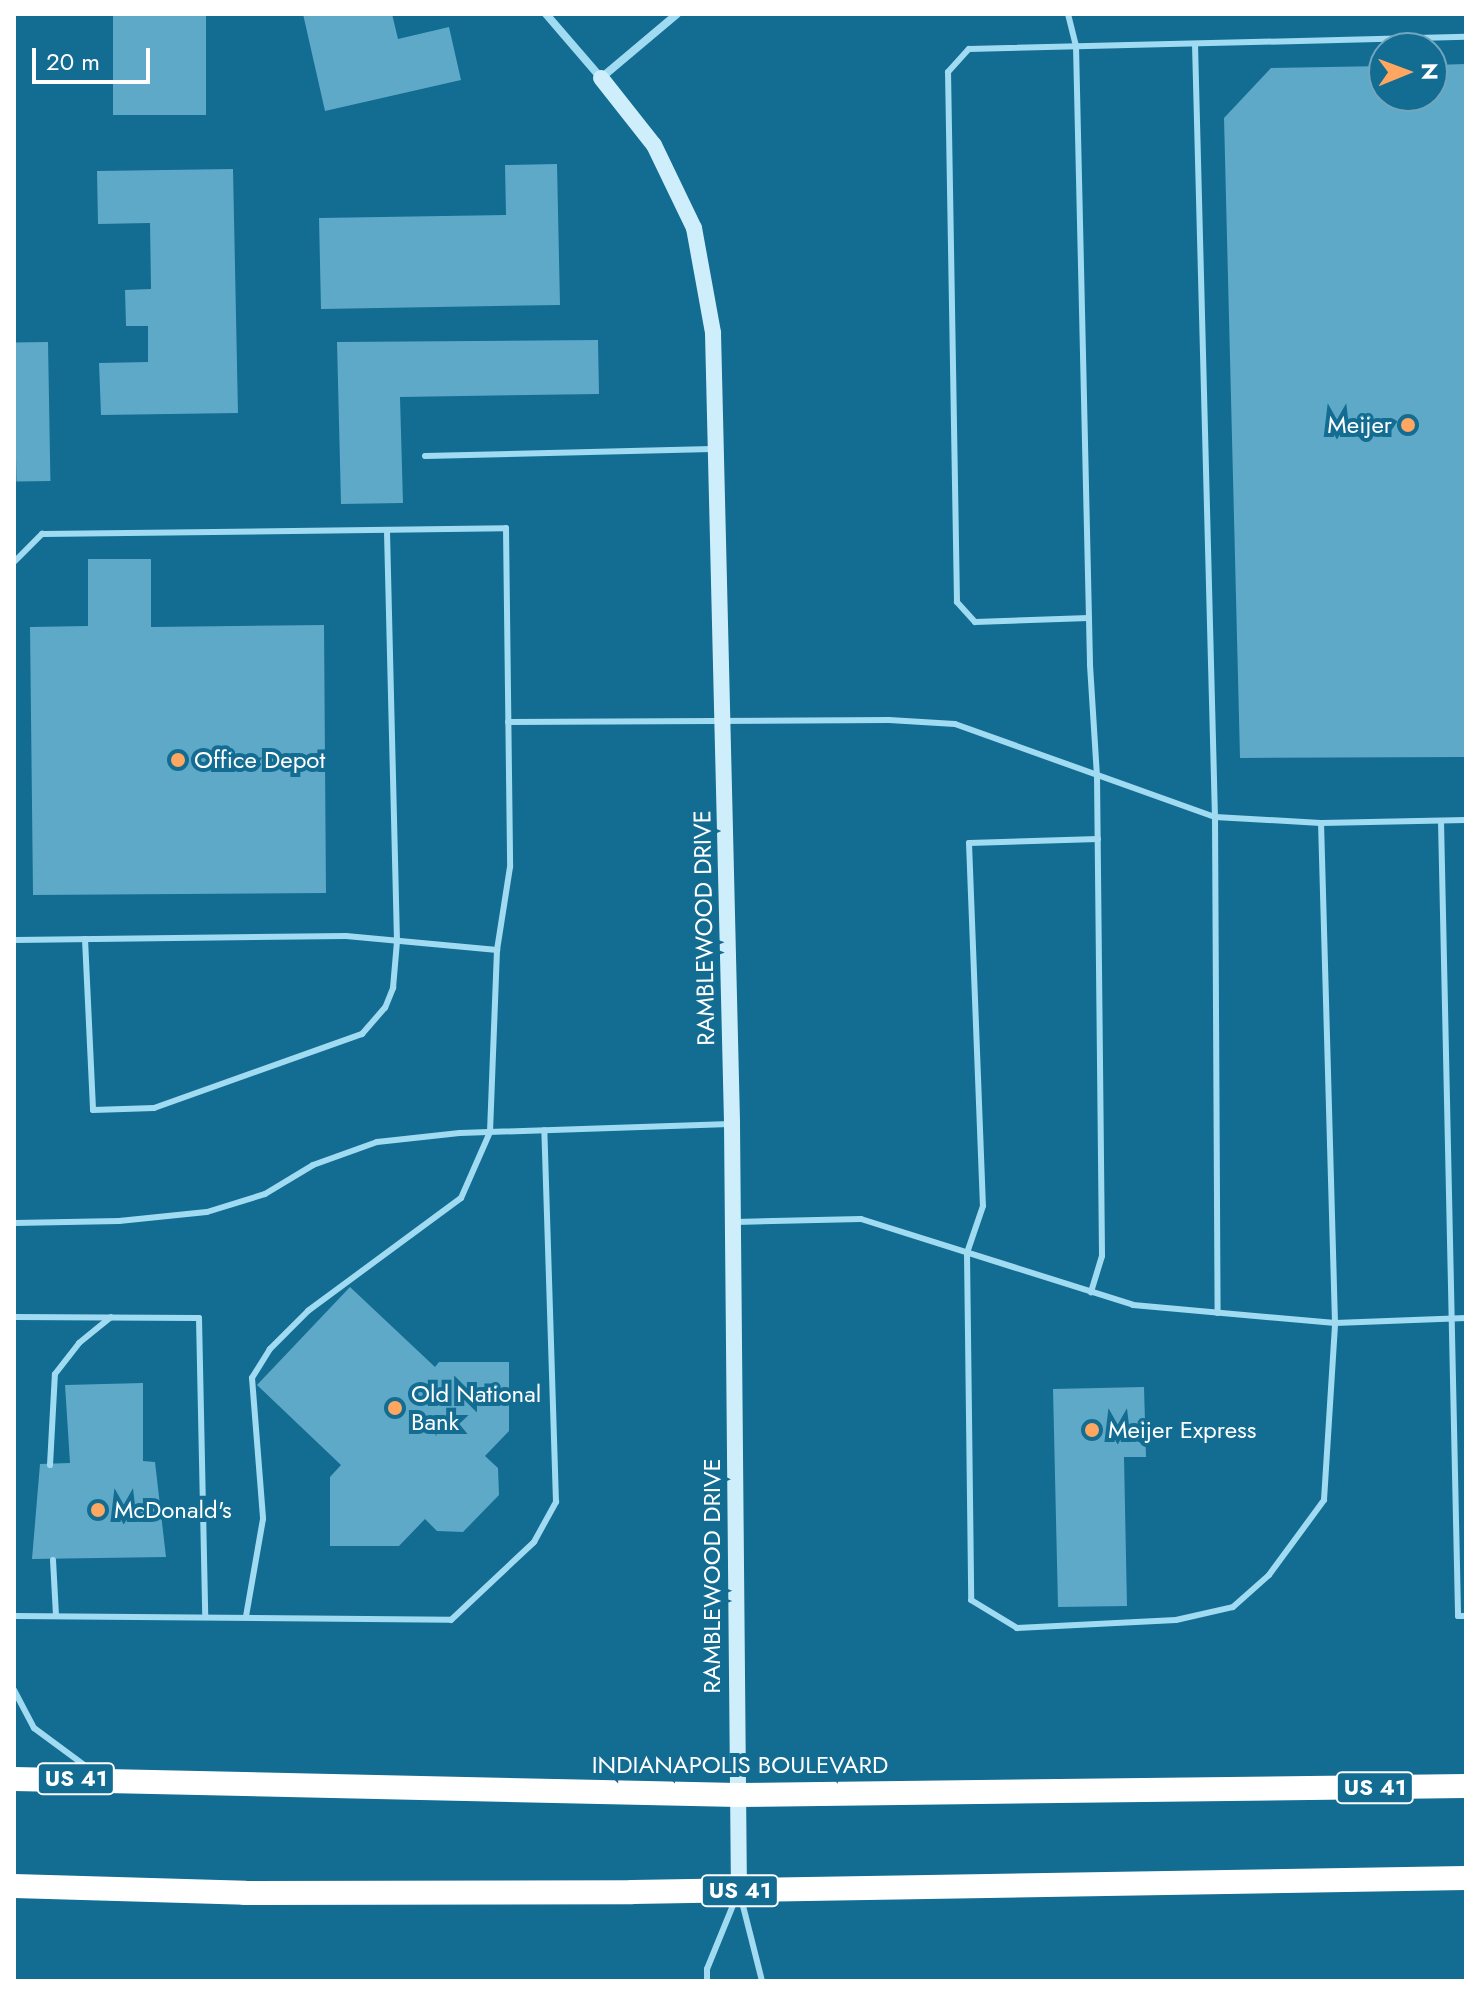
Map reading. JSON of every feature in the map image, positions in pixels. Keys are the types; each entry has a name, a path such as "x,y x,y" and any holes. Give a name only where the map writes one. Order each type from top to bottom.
{"highway":[{"name":"INDIANAPOLIS BOULEVARD","path":"14,1779 738,1795 1466,1786"},
{"name":"US 41","path":"14,1886 245,1893 739,1891 1466,1878"}],"street":[{"name":"RAMBLEWOOD DRIVE","path":"546,14 654,145 694,228 713,333 732,1124 739,1891"},
{"path":"601,78 677,14"}],"lane":[{"path":"1068,14 1076,46 1089,618 1097,776 1102,1256 1091,1292"},
{"path":"1089,618 975,622 957,602 948,72 969,49 1466,37"},
{"path":"1195,44 1215,817 1218,1313"},
{"path":"425,456 716,449"},
{"path":"14,562 42,534 506,528 510,867 497,950 490,1132 461,1198 308,1311 270,1349 252,1378 263,1519 246,1616"},
{"path":"85,939 93,1110 154,1108 362,1034 385,1008 393,988 397,941 387,530"},
{"path":"508,722 889,720 955,724 1215,817 1321,823 1466,820"},
{"path":"1441,821 1458,1616 1466,1616"},
{"path":"1098,839 969,843 983,1206 967,1253 971,1600 1017,1628 1176,1620 1233,1607 1269,1575 1324,1500 1335,1323 1321,823"},
{"path":"14,940 346,936 497,950"},
{"path":"14,1223 119,1221 207,1212 265,1194 313,1165 377,1142 490,1132 732,1124"},
{"path":"14,1616 205,1615 451,1620 534,1542 556,1502 544,1130"},
{"path":"733,1222 861,1219 1133,1305 1335,1323 1466,1318"},
{"path":"14,1317 199,1318 205,1615"},
{"path":"50,1465 55,1374 79,1343 111,1317"},
{"path":"53,1560 56,1616"},
{"path":"14,1690 34,1728 104,1780"},
{"path":"707,1981 739,1891"},
{"path":"739,1891 762,1981"}],"building":[{"path":"113,14 206,14 206,115 113,115"},
{"path":"303,14 392,14 398,39 449,27 461,80 325,111"},
{"path":"1466,64 1466,757 1240,758 1224,118 1271,68 1368,66 1368,112 1448,112 1448,65"},
{"path":"557,164 560,305 321,309 319,218 506,215 505,165"},
{"path":"233,169 238,413 101,415 99,363 148,362 148,326 126,326 125,290 151,289 150,223 98,224 97,171"},
{"path":"598,340 599,394 400,397 403,503 341,504 337,342"},
{"path":"48,342 50,481 16,482 14,343"},
{"name":"Office Depot","path":"88,559 151,559 151,627 324,625 326,893 33,895 30,627 88,626"},
{"name":"Old National Bank","path":"350,1287 435,1367 439,1362 509,1362 509,1431 485,1456 498,1468 499,1495 463,1532 437,1531 425,1519 399,1546 330,1546 330,1477 341,1465 257,1385"},
{"name":"McDonald's","path":"143,1383 143,1461 155,1462 166,1557 32,1559 40,1464 70,1463 65,1385"},
{"path":"1144,1387 1146,1457 1124,1457 1127,1606 1058,1607 1053,1389"}],"place":[{"name":"Meijer","path":"1408,425"},
{"name":"Office Depot","path":"178,760"},
{"name":"Old National Bank","path":"395,1408"},
{"name":"Meijer Express","path":"1092,1430"},
{"name":"McDonald's","path":"98,1510"}]}
